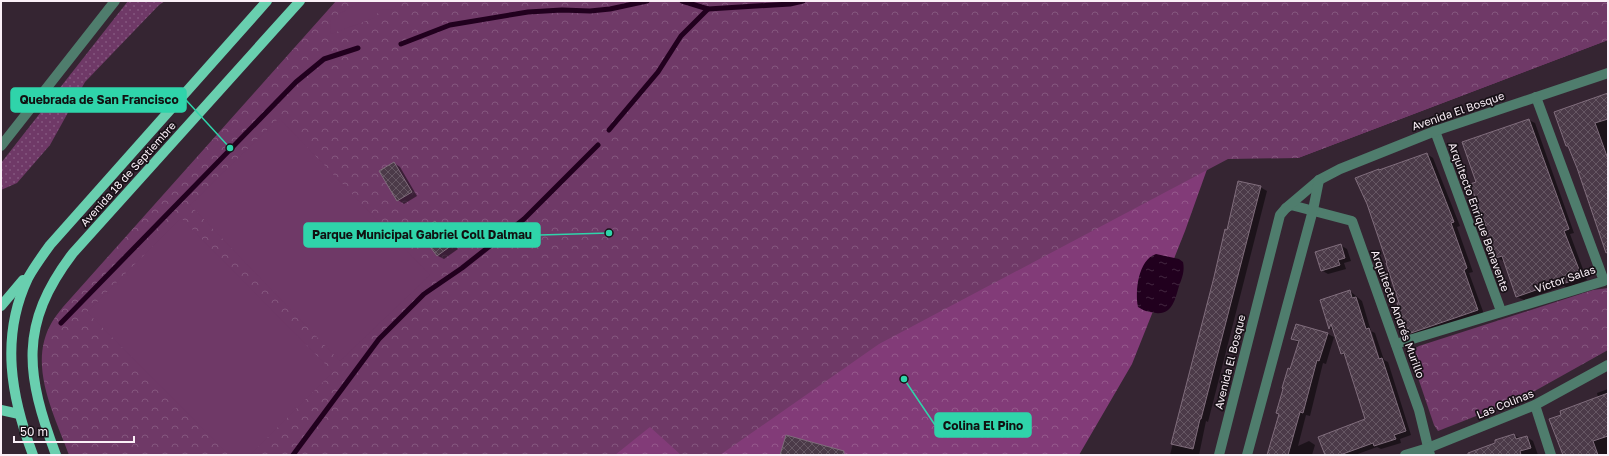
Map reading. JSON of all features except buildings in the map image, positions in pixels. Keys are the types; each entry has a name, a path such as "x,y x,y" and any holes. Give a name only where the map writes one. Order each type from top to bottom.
{"main road":[{"name":"Avenida 18 de Septiembre","path":"36,264 50,245 267,1"},
{"name":"Avenida 18 de Septiembre","path":"56,455 43,421 32,371 33,344 38,316 54,279 73,253 300,1"},
{"path":"1,306 36,264"},
{"path":"33,455 19,414 10,378 9,365 10,341 17,305 36,264"},
{"path":"1,410 19,414"}],"street":[{"path":"1,146 115,1"},
{"name":"Avenida El Bosque","path":"1219,455 1280,215 1286,208 1319,180 1340,169 1435,131 1608,73"},
{"name":"Víctor Salas","path":"1396,344 1604,280 1536,97"},
{"name":"Arquitecto Enrique Benavente","path":"1435,131 1501,312"},
{"path":"1247,455 1319,180"},
{"path":"1286,208 1291,204 1312,210"},
{"name":"Arquitecto Andrés Murillo","path":"1312,210 1352,221 1419,410 1429,451"},
{"name":"Las Colinas","path":"1405,455 1429,451 1535,406 1608,365"},
{"path":"1535,406 1551,455"}],"green space":[{"path":"128,1 165,1 159,5 85,82 50,145 17,183 1,190 1,163"},
{"path":"336,1 1608,1 1608,40 1298,158 1228,159 879,344 720,455 681,455 650,427 615,455 69,455 50,406 42,372 42,355 45,338 52,322 63,307"},
{"path":"362,1 399,1 394,9 380,10 374,18 331,34 330,19"},
{"path":"486,1 1608,1 1608,40 1298,158 1236,137 1210,161 1185,231 1132,364 1079,455 406,455 453,392 603,247 534,194 497,189 455,187 426,172 381,131 413,40 462,11"},
{"path":"279,118 430,275 340,361 190,205"},
{"path":"181,218 333,372 250,455 229,455 87,312"},
{"path":"1608,288 1608,350 1522,398 1438,431 1434,425 1411,357 1412,350 1419,346 1593,290"}],"water":[{"path":"1156,254 1179,259 1184,265 1183,274 1172,306 1166,312 1161,313 1151,312 1138,307 1137,300 1139,277 1142,269 1150,257"}],"waterway":[{"path":"401,44 450,25 528,12 562,10 590,11 610,9 647,1"},
{"path":"682,1 708,9 790,4 803,1"},
{"path":"609,130 658,72 681,36 708,9"},
{"path":"61,323 296,82 324,59 358,48"},
{"path":"293,455 379,339 424,294 462,268 524,219 598,145"}],"place":[{"name":"Quebrada de San Francisco","path":"230,148"},
{"name":"Parque Municipal Gabriel Coll Dalmau","path":"609,233"},
{"name":"Colina El Pino","path":"904,379"}]}
